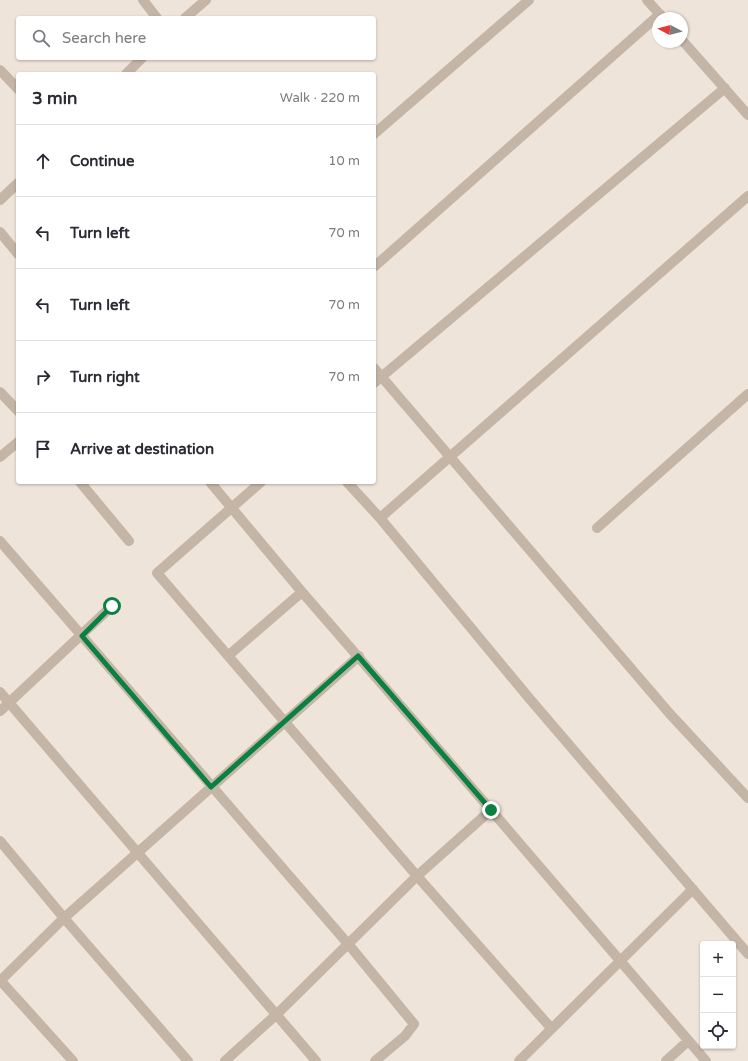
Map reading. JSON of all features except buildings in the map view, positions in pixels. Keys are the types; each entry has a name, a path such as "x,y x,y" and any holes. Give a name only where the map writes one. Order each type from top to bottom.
{"street":[{"path":"143,0 155,16"},
{"path":"187,16 206,0"},
{"path":"376,132 529,0"},
{"path":"647,0 658,12"},
{"path":"376,265 652,24"},
{"path":"688,47 748,115"},
{"path":"128,72 140,60"},
{"path":"0,70 16,87"},
{"path":"725,88 377,380 449,458 670,714 748,798"},
{"path":"0,200 16,185"},
{"path":"380,518 748,196"},
{"path":"0,232 16,252"},
{"path":"0,392 16,409"},
{"path":"597,528 748,394"},
{"path":"0,457 16,444"},
{"path":"82,484 130,540"},
{"path":"212,484 302,592 706,1061"},
{"path":"259,484 157,573 417,876 551,1028"},
{"path":"349,484 380,518 529,698 748,954"},
{"path":"0,541 349,945 414,1024 405,1036 375,1061"},
{"path":"229,656 302,592"},
{"path":"0,711 82,636 112,606"},
{"path":"73,1061 0,980 64,918 358,656"},
{"path":"0,692 98,805 137,854 277,1014 316,1061"},
{"path":"225,1061 277,1014 349,945 417,876 491,810"},
{"path":"0,841 64,918 188,1061"},
{"path":"519,1061 693,889"},
{"path":"666,1061 688,1041"}],"route":[{"path":"112,606 82,636 211,787 358,656 491,810"}]}
